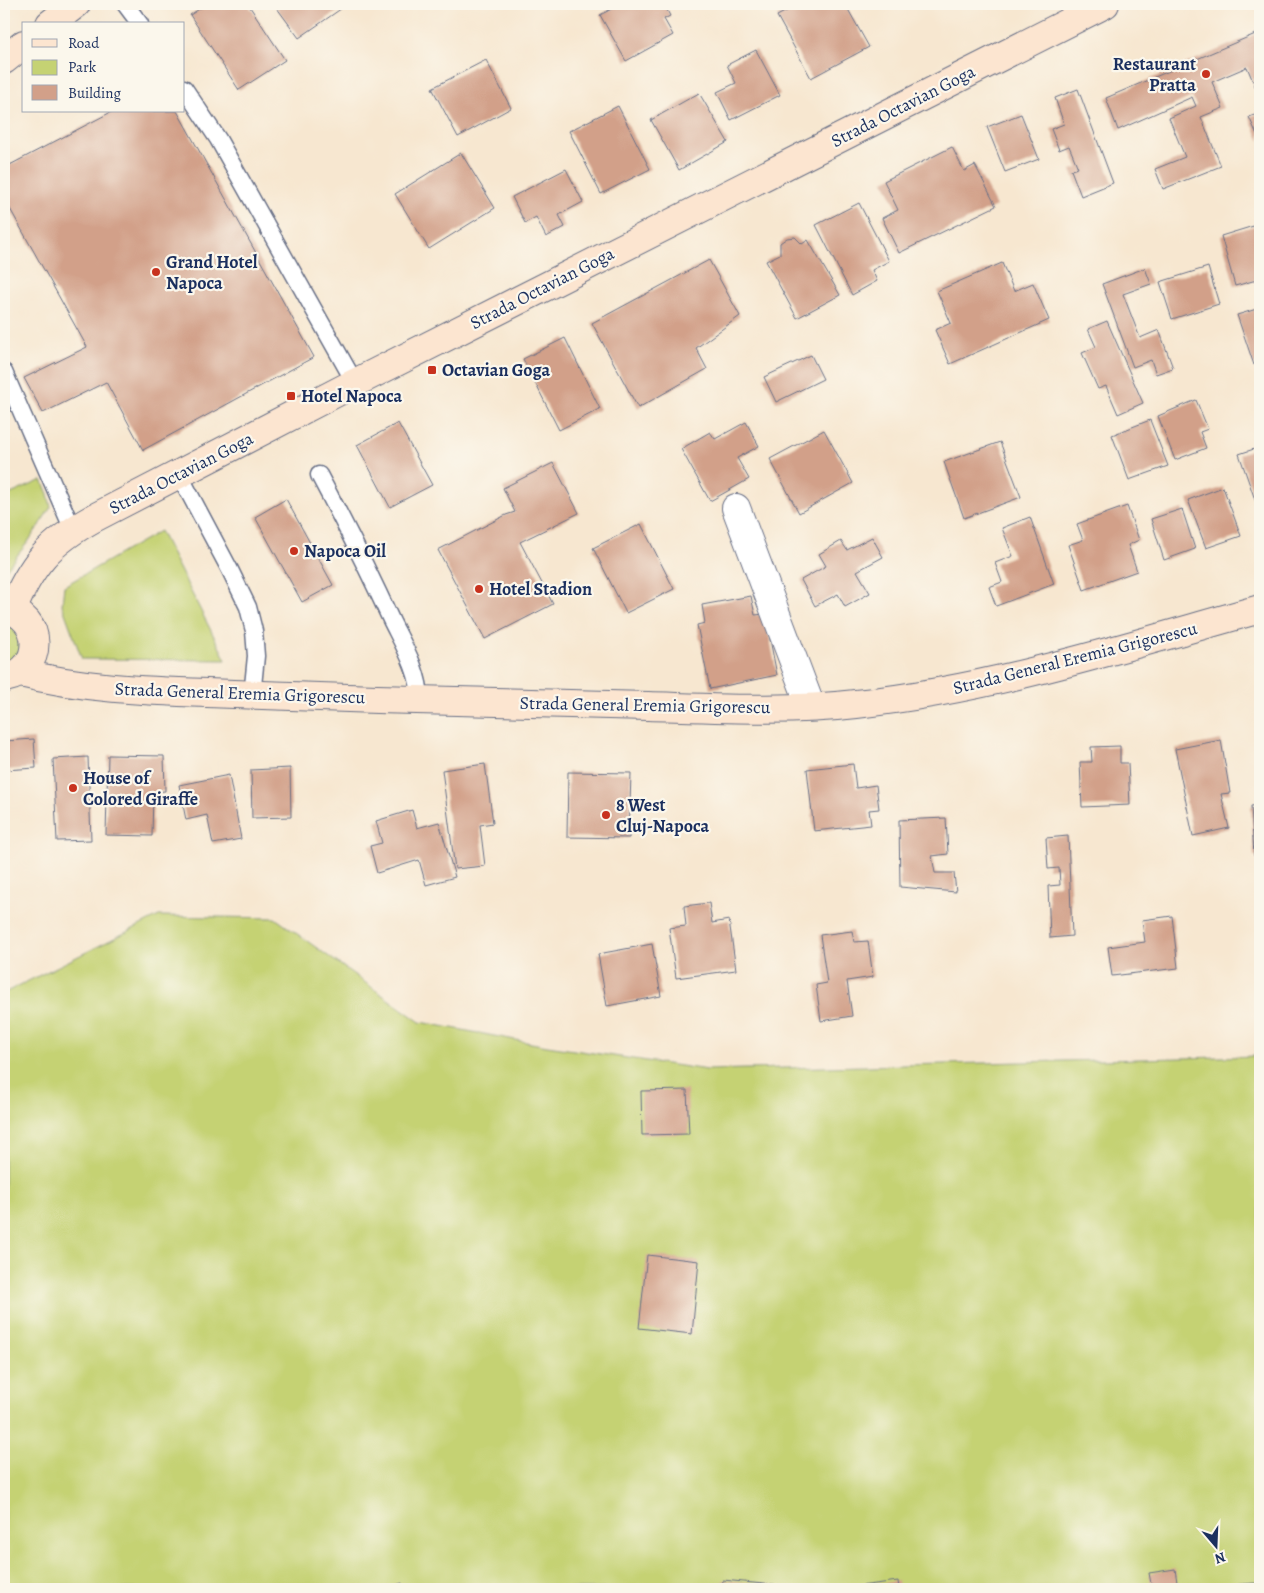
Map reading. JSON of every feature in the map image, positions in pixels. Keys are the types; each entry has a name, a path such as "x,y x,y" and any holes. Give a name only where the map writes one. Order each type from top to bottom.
{"main road":[{"path":"53,22 76,4"},
{"name":"Strada Octavian Goga","path":"8,610 42,556 73,530 355,383 1105,4"},
{"path":"4,60 22,46"},
{"name":"Strada General Eremia Grigorescu","path":"12,676 149,691 252,696 693,708 853,705 993,681 1049,668 1260,609"},
{"path":"8,610 25,619 31,628 35,647 27,666 12,676"}],"street":[{"path":"736,508 811,707"}],"lane":[{"path":"125,4 138,22"},
{"path":"185,90 218,139 355,383"},
{"path":"4,372 73,530"},
{"path":"179,474 248,607 254,631 256,656 252,696"},
{"path":"319,475 362,556 403,644 414,669 420,690 420,700"}],"green space":[{"path":"42,480 51,507 28,542 4,572 4,497"},
{"path":"160,531 226,660 82,659 62,605 64,586"},
{"path":"4,621 21,632 22,655 4,667"},
{"path":"159,916 275,918 420,1022 547,1046 707,1070 1260,1056 1260,1589 4,1589 4,993"}],"building":[{"path":"207,4 248,4 285,60 239,90 190,15"},
{"path":"274,4 343,4 345,6 299,38"},
{"path":"621,4 664,4 670,16 664,19 673,35 626,61 600,15"},
{"path":"800,4 845,4 869,47 811,78 777,16"},
{"path":"1260,32 1260,98 1247,67 1212,82 1223,108 1201,117 1221,166 1163,189 1155,169 1185,157 1169,118 1196,106 1192,97 1118,130 1106,98"},
{"path":"756,50 780,95 731,120 717,92 736,83 727,65"},
{"path":"486,60 511,108 458,137 432,88"},
{"path":"1078,89 1113,183 1081,196 1071,170 1078,168 1069,146 1059,150 1051,129 1064,124 1055,98"},
{"path":"699,93 728,142 679,170 651,120"},
{"path":"618,106 650,169 601,194 569,131"},
{"name":"Grand Hotel Napoca","path":"111,112 178,112 314,357 143,450 106,382 43,413 24,378 87,347 4,198 4,168"},
{"path":"1260,113 1260,141 1249,117"},
{"path":"1021,114 1039,159 1005,172 987,127"},
{"path":"952,147 964,171 975,165 996,206 899,253 882,218 898,210 884,181"},
{"path":"461,153 495,208 429,249 395,194"},
{"path":"566,169 583,202 559,215 565,227 546,237 536,217 525,223 512,197"},
{"path":"859,203 889,261 872,270 877,281 852,295 816,225"},
{"path":"1260,224 1260,279 1235,286 1221,236"},
{"path":"795,237 802,244 808,240 840,295 797,318 766,261 780,254 780,243 787,238"},
{"path":"709,260 740,316 696,348 707,369 638,408 592,323"},
{"path":"1002,263 1014,291 1033,283 1049,320 950,364 935,330 951,323 937,291"},
{"path":"1208,267 1219,304 1172,319 1160,282"},
{"path":"1145,268 1151,284 1123,294 1140,338 1159,330 1173,368 1156,374 1151,360 1133,367 1102,284"},
{"path":"1260,308 1260,363 1254,365 1237,315"},
{"path":"1107,321 1143,403 1118,414 1106,386 1098,389 1082,353 1096,347 1088,329"},
{"path":"565,338 600,409 559,430 523,359"},
{"path":"811,355 823,379 776,402 764,377"},
{"path":"1196,400 1208,429 1200,432 1206,448 1175,460 1158,416"},
{"path":"1150,420 1168,466 1129,480 1112,435"},
{"path":"746,422 759,446 737,458 749,479 710,501 681,449 710,432 715,439"},
{"path":"398,423 432,485 390,507 357,445"},
{"path":"824,430 853,483 799,513 770,459"},
{"path":"1000,442 1021,497 964,518 944,462"},
{"path":"1260,447 1260,514 1239,454"},
{"path":"553,463 579,513 520,542 553,604 485,639 438,550 515,512 503,488"},
{"path":"1223,487 1241,536 1206,548 1188,500"},
{"name":"Napoca Oil","path":"286,499 333,585 302,602 255,517"},
{"path":"1127,506 1139,540 1128,545 1137,571 1084,590 1068,545 1083,540 1077,524"},
{"path":"1182,509 1195,549 1164,560 1151,519"},
{"path":"1030,517 1054,584 996,606 989,587 1002,582 995,563 1013,556 1002,528"},
{"path":"641,524 674,589 626,613 593,548"},
{"path":"872,537 883,557 857,571 870,593 845,607 838,594 815,606 801,580 826,566 819,554 841,541 847,550"},
{"path":"751,596 755,615 765,614 777,675 710,689 697,625 705,623 702,605"},
{"path":"34,739 36,768 4,770 4,741"},
{"path":"1221,740 1230,793 1221,794 1229,828 1193,836 1175,749"},
{"path":"1120,746 1120,763 1128,763 1130,805 1082,807 1080,762 1092,762 1091,747"},
{"path":"108,755 164,756 165,791 153,792 152,836 106,835"},
{"path":"88,757 91,840 57,841 53,759"},
{"path":"485,764 493,823 480,825 485,866 455,869 442,770"},
{"path":"853,764 856,788 876,785 879,809 869,810 871,825 814,831 807,769"},
{"path":"290,768 291,817 252,818 251,770"},
{"path":"568,772 631,773 629,838 567,837"},
{"path":"1258,774 1260,774 1260,790 1259,790"},
{"path":"229,775 241,839 213,844 207,815 186,820 179,785"},
{"path":"1260,805 1260,856 1254,856 1251,806"},
{"path":"412,810 417,828 439,822 455,877 426,885 419,860 377,873 370,846 382,843 376,821"},
{"path":"946,818 948,854 932,856 935,873 954,873 956,892 900,887 899,820"},
{"path":"1068,836 1072,936 1050,938 1048,886 1060,885 1059,868 1048,869 1046,838"},
{"path":"709,903 712,923 729,920 736,970 676,978 669,928 686,926 684,906"},
{"path":"1172,916 1178,968 1112,976 1108,947 1145,942 1142,920"},
{"path":"852,931 854,942 868,941 873,977 847,981 852,1016 821,1021 816,985 827,983 820,935"},
{"path":"652,944 661,996 607,1006 598,954"},
{"path":"687,1090 689,1134 642,1135 641,1091"},
{"path":"647,1255 699,1261 692,1334 639,1328"},
{"path":"1175,1569 1178,1589 1152,1589 1149,1573"},
{"path":"723,1580 774,1585 774,1589 722,1589"},
{"path":"898,1581 899,1589 861,1589 860,1586"},
{"path":"402,1583 404,1589 383,1589"},
{"path":"1255,1583 1255,1589 1231,1589 1231,1585"}],"place":[{"name":"Restaurant Pratta","path":"1206,74"},
{"name":"Grand Hotel Napoca","path":"156,272"},
{"name":"Octavian Goga","path":"432,370"},
{"name":"Hotel Napoca","path":"291,396"},
{"name":"Napoca Oil","path":"294,551"},
{"name":"Hotel Stadion","path":"479,589"},
{"name":"House of Colored Giraffe","path":"73,788"},
{"name":"8 West Cluj-Napoca","path":"606,815"}]}
